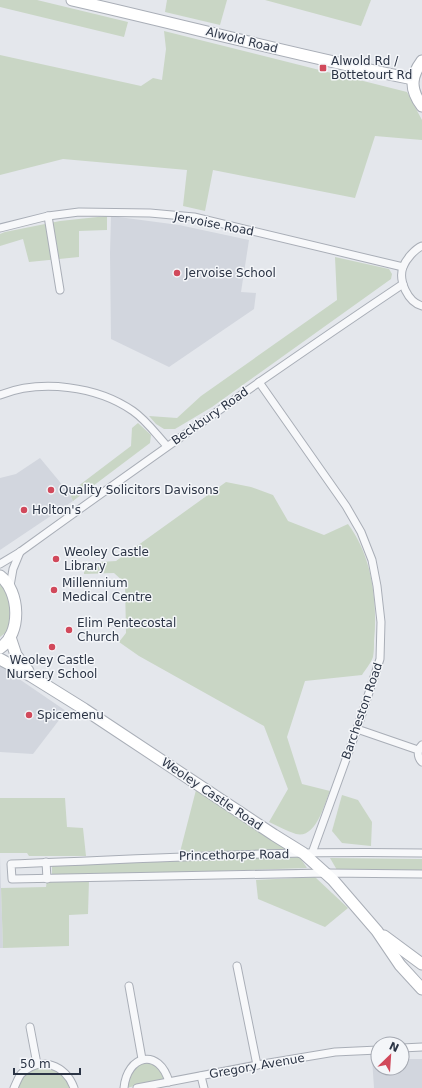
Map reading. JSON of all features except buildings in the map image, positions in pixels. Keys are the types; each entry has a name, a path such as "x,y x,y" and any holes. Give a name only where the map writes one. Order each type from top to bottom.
{"street":[{"name":"Alwold Road","path":"72,0 355,67 413,79"},
{"path":"422,61 416,69 413,79 413,88 416,98 422,106"},
{"name":"Jervoise Road","path":"0,228 48,216 79,212 150,213 194,217 403,267"},
{"path":"48,216 60,290"},
{"path":"422,246 418,248 407,260 403,267 403,284 408,296 422,306"},
{"name":"Beckbury Road","path":"0,564 20,552 167,446 403,284"},
{"name":"Barcheston Road","path":"260,382 346,506 360,532 372,560 377,586 380,615 380,659 357,729 308,853"},
{"path":"0,395 24,388 51,387 67,387 94,392 132,410 140,416 167,446"},
{"path":"10,586 13,569 20,552"},
{"path":"0,576 10,586 16,608 15,620 10,637 0,648"},
{"name":"Weoley Castle Road","path":"10,637 16,654 31,676"},
{"name":"Weoley Castle Road","path":"0,659 31,676 84,709 198,783 274,836 308,853 377,931 400,965 422,989"},
{"path":"357,729 420,747 418,757 422,762"},
{"name":"Princethorpe Road","path":"422,853 359,852 200,855 11,864 12,879 326,873 422,874"},
{"path":"46,862 47,879"},
{"name":"Weoley Castle Road","path":"377,931 422,964"},
{"path":"237,966 257,1065"},
{"path":"128,986 142,1059"},
{"path":"30,1027 37,1064"},
{"path":"410,1048 422,1047"},
{"name":"Gregory Avenue","path":"137,1088 335,1052 370,1050"},
{"path":"124,1088 128,1073 133,1065 142,1059 153,1060 162,1066 167,1073 169,1082"},
{"path":"14,1088 20,1075 37,1064 48,1065 61,1070 71,1079 74,1088"},
{"path":"202,1076 204,1088"}],"shaded area":[{"name":"Jervoise School","path":"111,216 179,225 249,240 241,292 256,293 254,309 169,367 111,339"},
{"path":"40,458 69,493 73,501 0,550 0,478 16,474"},
{"path":"0,666 66,711 33,754 0,752"},
{"path":"0,857 3,948 0,948"},
{"path":"410,1059 422,1059 422,1088 374,1088 373,1076 410,1076"}],"green space":[{"path":"0,0 37,0 128,22 124,37 0,7"},
{"path":"167,0 227,0 220,25 165,12"},
{"path":"265,0 371,0 361,26"},
{"path":"164,31 407,92 422,120 422,140 375,136 355,198 213,170 205,211 183,206 187,170 63,159 0,175 0,55 141,86 153,78 162,80 166,49"},
{"path":"107,216 107,230 79,231 79,257 29,262 23,239 0,246 0,234 5,232 60,221"},
{"path":"335,257 389,269 392,274 391,279 212,407 175,429 164,429 156,424 149,416 177,418 201,396 337,300"},
{"path":"138,423 151,435 150,443 73,501 69,493 131,446 132,428"},
{"path":"226,482 251,487 273,495 288,521 324,535 348,524 363,550 372,580 375,626 374,653 371,662 362,675 305,681 287,737 302,784 330,791 318,820 309,831 303,834 296,834 269,822 288,789 264,726 139,656 119,642 126,633 125,583 114,573 84,574 84,563 116,561"},
{"path":"0,579 13,597 9,630 0,637"},
{"path":"196,790 266,835 292,850 180,852"},
{"path":"342,795 358,800 372,822 371,846 342,843 332,831"},
{"path":"0,798 65,798 67,827 83,828 86,856 29,856 27,853 0,853"},
{"path":"299,856 307,868 52,877 52,864"},
{"path":"330,858 422,859 422,870 337,870"},
{"path":"315,877 348,908 325,927 258,899 256,880"},
{"path":"47,880 89,880 88,914 69,915 69,946 3,948 1,888 46,887"},
{"path":"147,1060 160,1066 166,1079 126,1088 127,1080 134,1066"},
{"path":"37,1065 57,1068 73,1088 14,1088 21,1076"}],"place":[{"name":"Alwold Rd / Bottetourt Rd","path":"323,68"},
{"name":"Jervoise School","path":"177,273"},
{"name":"Quality Solicitors Davisons","path":"51,490"},
{"name":"Holton's","path":"24,510"},
{"name":"Weoley Castle Library","path":"56,559"},
{"name":"Millennium Medical Centre","path":"54,590"},
{"name":"Elim Pentecostal Church","path":"69,630"},
{"name":"Weoley Castle Nursery School","path":"52,647"},
{"name":"Spicemenu","path":"29,715"}]}
